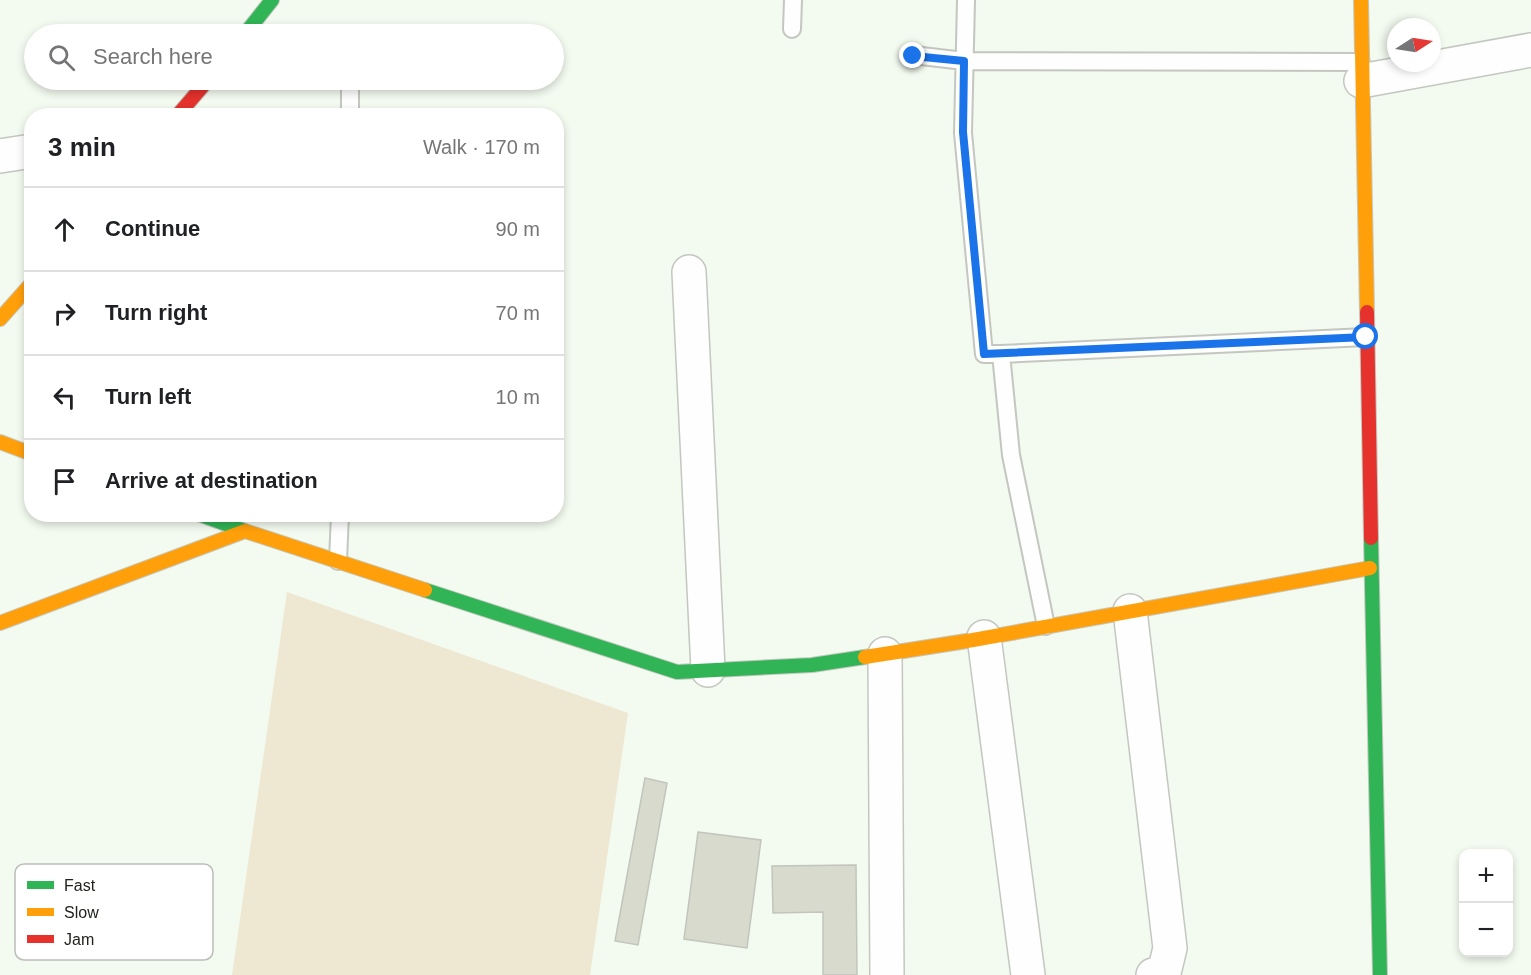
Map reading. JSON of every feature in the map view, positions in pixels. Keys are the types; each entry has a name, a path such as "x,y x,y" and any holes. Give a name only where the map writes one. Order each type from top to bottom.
{"main road":[{"path":"253,24 272,0"},
{"path":"1361,0 1370,568 1380,975"},
{"path":"184,108 199,90"},
{"path":"0,319 24,292"},
{"path":"0,442 24,451"},
{"path":"220,522 677,672 812,665 984,637 1370,568"},
{"path":"0,622 245,531"}],"street":[{"path":"1361,72 1531,50"},
{"path":"0,156 24,152"},
{"path":"689,273 708,670"},
{"path":"1131,611 1170,948 1164,973 1154,975"},
{"path":"984,637 1028,975"},
{"path":"885,654 887,975"}],"lane":[{"path":"792,29 793,0"},
{"path":"966,0 963,132 984,354 1366,337"},
{"path":"913,56 964,61 1361,72"},
{"path":"350,90 350,108"},
{"path":"1001,354 1011,455 1046,626"},
{"path":"338,561 340,522"}],"shaded area":[{"path":"287,592 628,713 590,975 232,975"}],"building":[{"path":"645,778 667,783 638,945 615,941"},
{"path":"698,832 761,840 747,948 684,939"},
{"path":"856,865 857,975 823,975 823,912 773,913 772,866"}],"traffic: fast":[{"path":"253,24 272,0"},
{"path":"220,522 245,531"},
{"path":"1371,538 1380,975"},
{"path":"425,590 677,672 812,665 865,657"}],"traffic: slow":[{"path":"1361,0 1367,312"},
{"path":"0,319 24,292"},
{"path":"0,442 24,451"},
{"path":"0,623 245,531 425,590"},
{"path":"865,657 973,640 1370,568"}],"traffic: jam":[{"path":"184,108 199,90"},
{"path":"1367,312 1371,538"}],"route":[{"path":"913,56 964,61 963,132 984,354 1366,337"}]}
